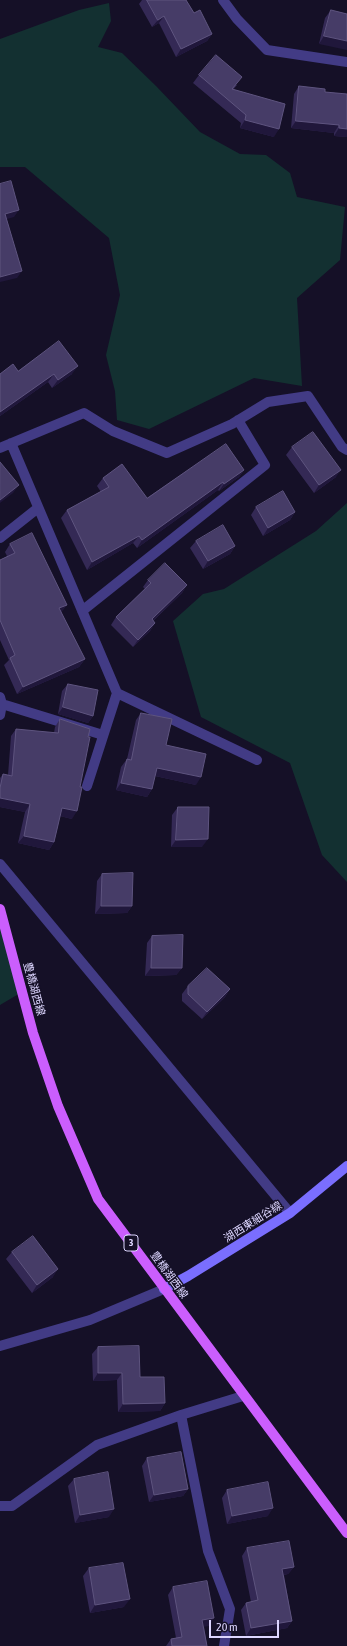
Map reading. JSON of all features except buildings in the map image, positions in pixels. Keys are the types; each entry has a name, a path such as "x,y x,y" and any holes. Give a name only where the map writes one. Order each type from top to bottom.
{"main road":[{"name":"豊橋湖西線","path":"0,909 33,1034 58,1106 98,1199 243,1396 347,1533"},
{"name":"湖西東細谷線","path":"164,1289 188,1276 290,1213 347,1166"}],"street":[{"path":"223,0 237,19 267,50 347,62"},
{"path":"0,448 84,413 113,432 167,453 238,420 268,402 308,396 342,447 347,450"},
{"path":"82,611 264,465 238,420"},
{"path":"11,443 117,693 87,786"},
{"path":"0,538 38,508"},
{"path":"117,693 256,760"},
{"path":"0,715 1,701 104,735"},
{"path":"0,864 290,1213"},
{"path":"0,1346 90,1320 164,1289"},
{"path":"0,1506 12,1506 97,1445 181,1415 243,1396"},
{"path":"181,1415 208,1551 230,1609 224,1646"}],"green space":[{"path":"109,3 111,21 98,47 122,53 200,132 240,154 266,155 290,173 297,197 345,207 340,260 297,298 302,386 254,378 149,429 117,420 115,391 106,355 120,295 109,238 25,167 0,167 0,39 79,10"},
{"path":"347,503 347,882 322,855 290,763 201,717 173,621 203,594 224,589 316,531"},
{"path":"0,909 22,992 0,1005"}]}
